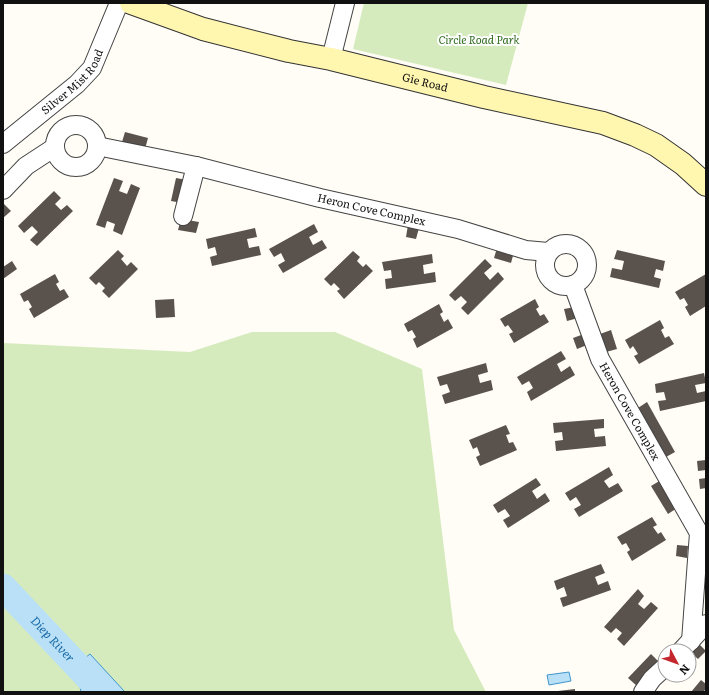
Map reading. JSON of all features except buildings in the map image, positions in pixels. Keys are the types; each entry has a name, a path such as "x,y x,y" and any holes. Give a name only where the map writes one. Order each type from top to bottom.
{"street":[{"name":"Silver Mist Road","path":"3,144 72,88 88,72 96,60 120,3"},
{"name":"Gie Road","path":"131,3 203,29 289,51 331,59 463,92 603,123 656,145 683,164 706,185"},
{"path":"331,59 346,3"},
{"path":"71,125 86,127 96,138 97,146 96,154 91,161 86,165 79,167 66,165 56,154 55,147 59,133 64,128 71,125"},
{"name":"Heron Cove Complex","path":"97,146 196,166 320,198 458,229 526,250 548,252"},
{"path":"3,190 30,164 55,147"},
{"path":"183,216 196,166"},
{"path":"568,243 575,245 581,249 585,255 587,269 584,276 580,281 573,285 558,285 551,281 547,275 545,267 545,259 548,252 560,244 568,243"},
{"name":"Heron Cove Complex","path":"573,285 600,359 703,534 686,643"},
{"name":"Heron Cove Complex","path":"689,643 706,624"},
{"path":"644,692 652,679 657,674"}],"green space":[{"name":"Circle Road Park","path":"364,3 528,3 506,85 353,49"},
{"path":"252,332 335,332 422,369 454,630 486,692 3,692 3,343 190,352"}],"water":[{"path":"90,654 125,692 81,692 76,665"},
{"path":"569,672 571,681 549,685 547,675"}],"waterway":[{"name":"Diep River","path":"3,587 102,692"}]}
